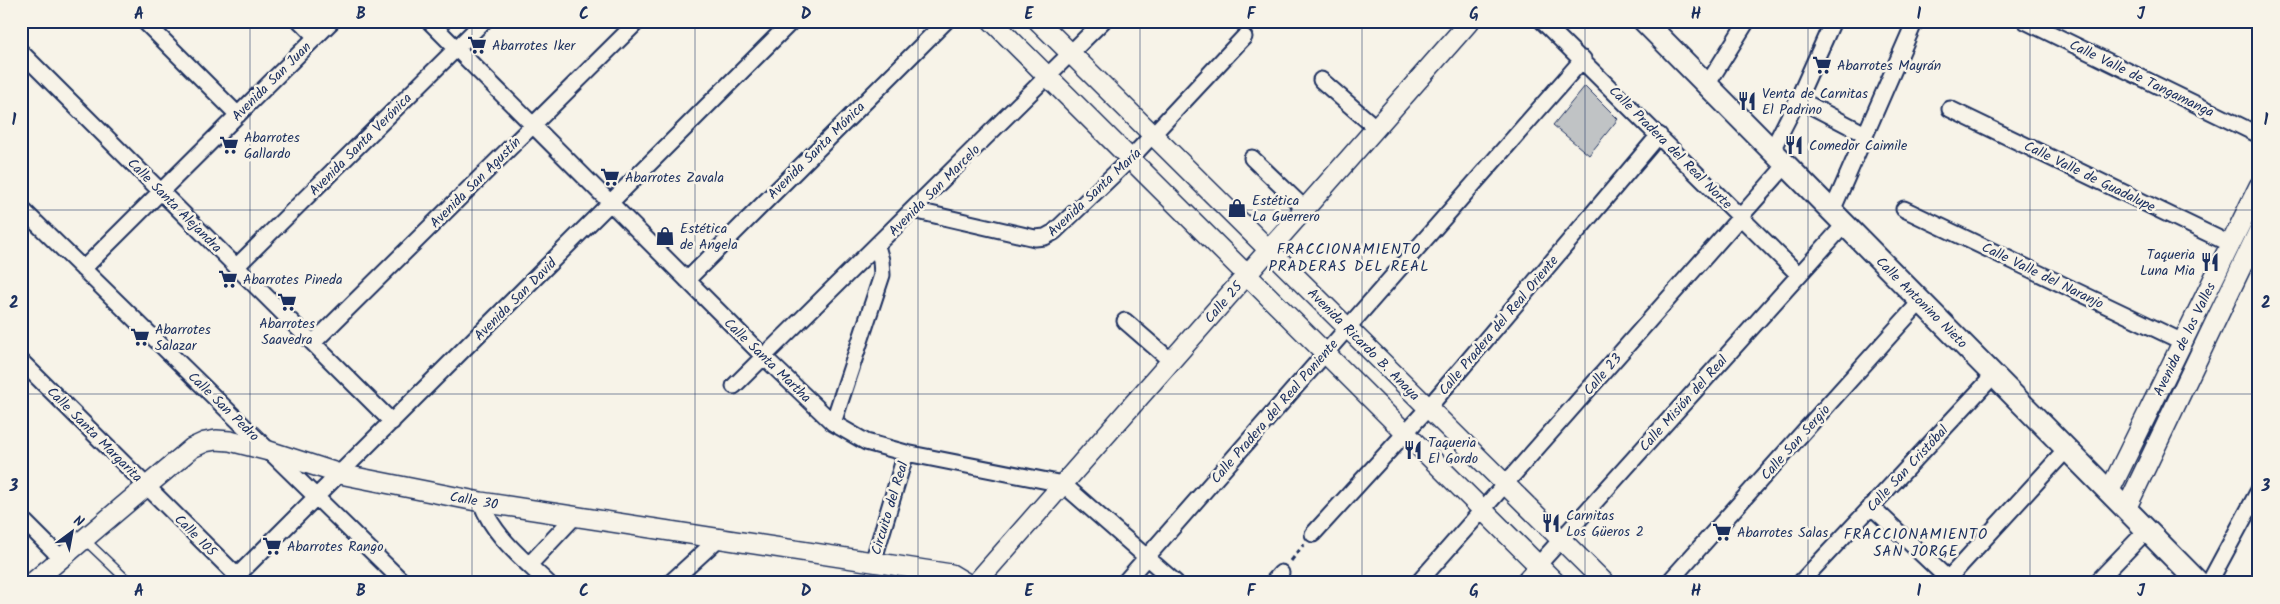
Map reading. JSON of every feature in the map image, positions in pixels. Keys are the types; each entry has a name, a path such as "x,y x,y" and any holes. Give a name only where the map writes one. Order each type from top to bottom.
{"main road":[{"name":"Calle Antonino Nieto","path":"1644,21 2199,583"}],"street":[{"path":"144,21 238,115"},
{"path":"300,21 316,37"},
{"name":"Avenida San Juan","path":"83,269 332,21"},
{"name":"Calle Santa Martha","path":"429,21 764,357 833,423 866,442 906,453 1063,484 1176,583"},
{"name":"Avenida Santa Verónica","path":"236,267 484,21"},
{"name":"Avenida San Agustín","path":"313,343 638,21"},
{"name":"Avenida San David","path":"241,579 317,496 792,21"},
{"name":"Avenida Santa Mónica","path":"687,280 946,21"},
{"path":"992,21 1556,583"},
{"name":"Avenida Ricardo B. Anaya","path":"1038,21 1605,583"},
{"name":"Avenida San Marcelo","path":"734,386 878,246 1103,21"},
{"name":"Calle 25","path":"976,583 1470,21"},
{"name":"Calle Pradera del Real Norte","path":"1542,21 1583,59 1799,274"},
{"path":"1707,85 1747,21"},
{"name":"Calle 23","path":"1418,583 1482,508 1741,216 1779,157 1798,99 1833,21"},
{"name":"Calle Misión del Real","path":"1522,583 1799,274 1839,218 1865,134 1915,21"},
{"name":"Calle Valle de Tangamanga","path":"2025,21 2259,135"},
{"name":"Avenida Santa María","path":"913,210 1035,238 1045,238 1054,232 1154,136 1244,37"},
{"name":"Calle Santa Alejandra","path":"21,52 392,422"},
{"name":"Calle Pradera del Real Poniente","path":"1124,583 1324,352 1583,59"},
{"path":"1321,80 1376,128"},
{"path":"1798,99 1865,134"},
{"name":"Calle Valle de Guadalupe","path":"1950,109 2230,244"},
{"name":"Calle Pradera del Real Oriente","path":"1313,534 1428,408 1659,135"},
{"path":"1252,158 1305,209"},
{"name":"Avenida de los Valles","path":"2109,492 2259,186"},
{"name":"Calle San Pedro","path":"21,208 404,583"},
{"name":"Calle Valle del Naranjo","path":"1904,209 2183,342"},
{"name":"Avenida de los Valles","path":"2126,509 2259,230"},
{"path":"833,423 882,275 878,246"},
{"path":"2208,293 2226,301"},
{"name":"Calle San Sergio","path":"1668,583 1921,301"},
{"path":"1125,320 1172,361"},
{"name":"Calle Santa Margarita","path":"21,361 148,487"},
{"name":"Calle San Cristóbal","path":"1800,583 1994,375"},
{"name":"Calle 30","path":"32,583 192,448 205,442 230,440 340,474 482,502 951,574 966,583"},
{"path":"1871,506 1946,581 2067,449"},
{"name":"Circuito del Real","path":"873,562 906,453"},
{"name":"Calle 105","path":"148,487 241,579"},
{"path":"2209,583 2259,490"},
{"path":"482,502 486,516 495,530 548,583"},
{"path":"529,565 574,516"},
{"path":"21,518 62,559"},
{"path":"2096,583 2147,530"},
{"path":"670,583 718,539"}],"lane":[{"path":"85,540 130,583"}],"path":[{"path":"1276,578 1313,534"}],"building":[{"path":"1585,86 1618,119 1589,155 1553,125"}],"place":[{"name":"Abarrotes Iker","path":"477,45"},
{"name":"Abarrotes Mayrán","path":"1822,65"},
{"name":"Venta de Carnitas El Padrino","path":"1747,101"},
{"name":"Abarrotes Gallardo","path":"229,145"},
{"name":"Comedor Caimile","path":"1794,145"},
{"name":"Abarrotes Zavala","path":"610,177"},
{"name":"Estética La Guerrero","path":"1237,208"},
{"name":"Estética de Angela","path":"665,236"},
{"name":"Taqueria Luna Mia","path":"2210,262"},
{"name":"Abarrotes Pineda","path":"228,279"},
{"name":"Abarrotes Saavedra","path":"287,302"},
{"name":"Abarrotes Salazar","path":"140,337"},
{"name":"Taqueria El Gordo","path":"1413,450"},
{"name":"Carnitas Los Güeros 2","path":"1551,523"},
{"name":"Abarrotes Salas","path":"1722,532"},
{"name":"Abarrotes Rango","path":"272,546"}],"district":[{"name":"FRACCIONAMIENTO PRADERAS DEL REAL","path":"1349,258"},
{"name":"FRACCIONAMIENTO SAN JORGE","path":"1916,542"}]}
